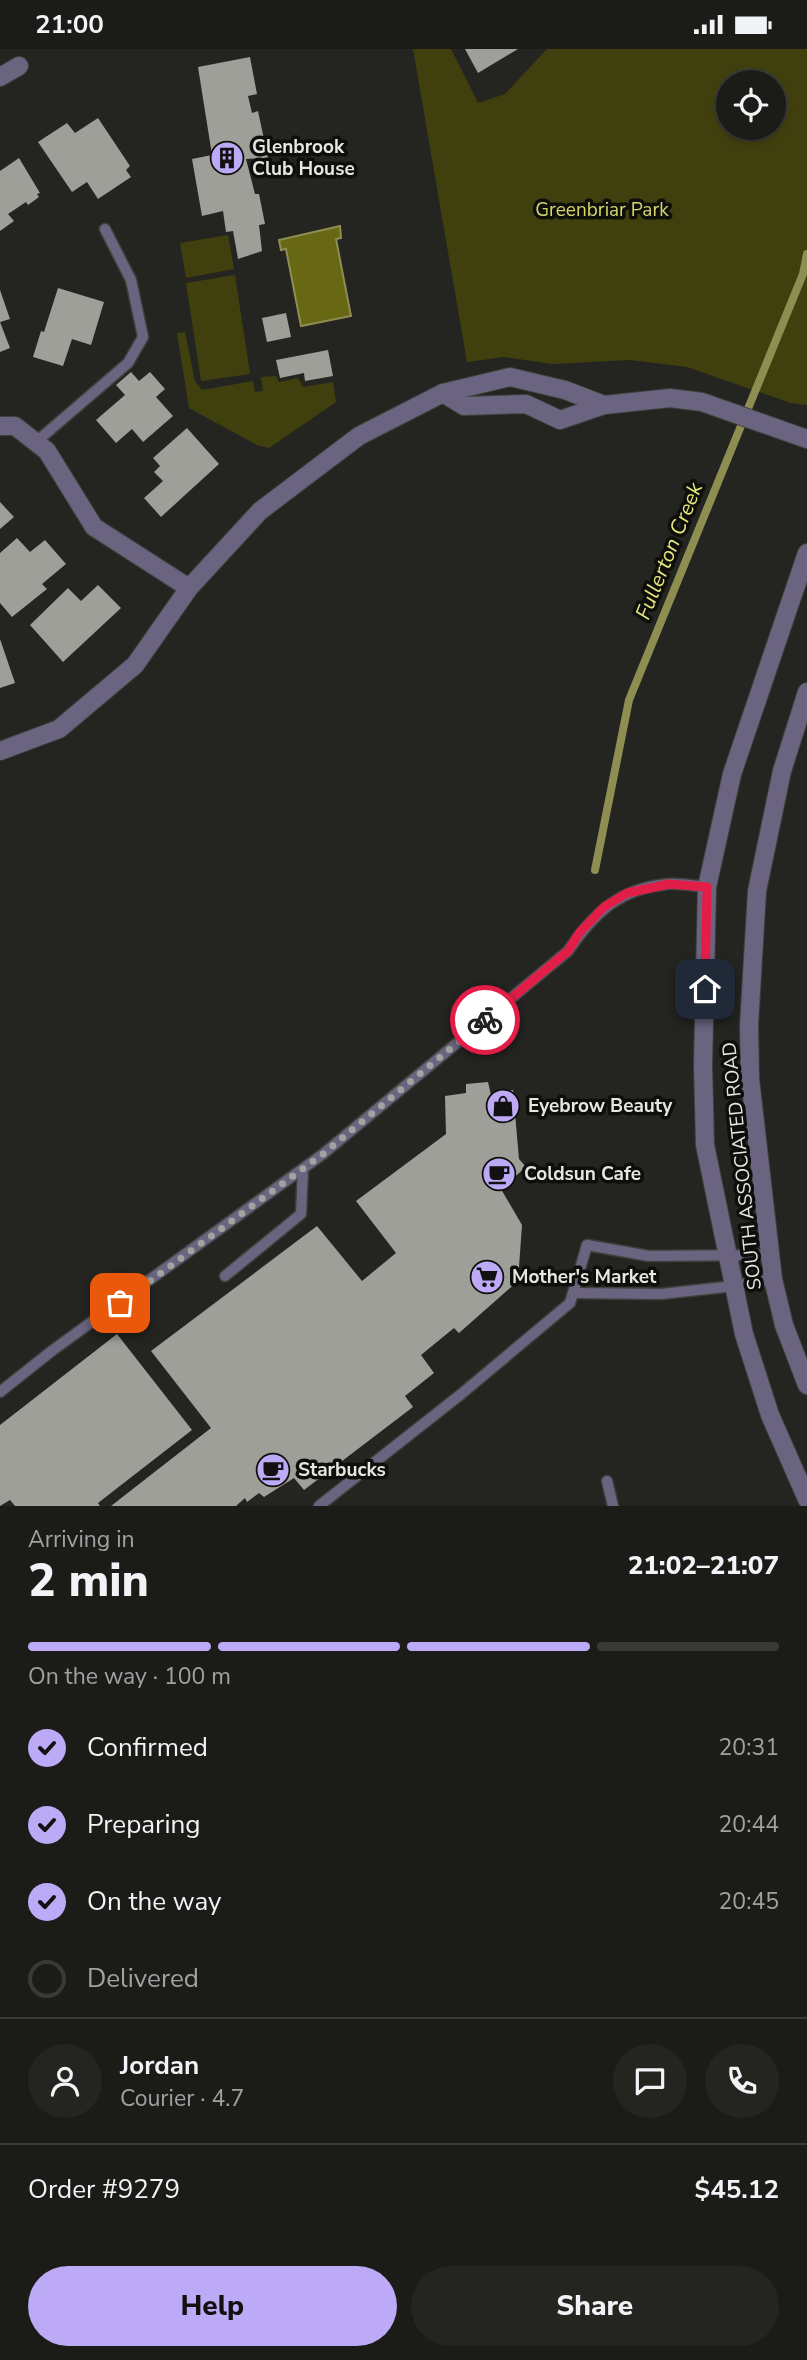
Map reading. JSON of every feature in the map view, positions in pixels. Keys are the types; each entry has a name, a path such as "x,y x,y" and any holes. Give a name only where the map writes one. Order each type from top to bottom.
{"street":[{"path":"0,77 19,66"},
{"path":"0,751 59,729 135,665 189,588 260,511 359,436 443,393 510,377 565,390 604,405"},
{"path":"443,393 464,406 526,404 560,420 604,405 670,398 702,402 807,439"},
{"path":"7,426 47,451 94,527 189,588"},
{"name":"SOUTH ASSOCIATED ROAD","path":"807,553 732,774 707,887 703,1065 705,1145 744,1334 769,1415 807,1499"},
{"name":"SOUTH ASSOCIATED ROAD","path":"807,692 782,771 757,891 751,971 750,1079 772,1279 784,1325 807,1385"}],"lane":[{"path":"36,442 128,363 143,337 131,280 105,229"},
{"path":"0,1392 53,1350 303,1169 568,951 580,932 604,907 627,893 669,884 707,887"},
{"path":"225,1276 301,1214 303,1169"},
{"path":"319,1506 460,1395 570,1303 587,1245 649,1257 770,1255"},
{"path":"573,1293 661,1294 772,1279"},
{"path":"607,1481 613,1506"}],"green space":[{"name":"Greenbriar Park","path":"413,49 451,49 478,103 505,94 547,49 807,49 807,405 791,403 687,367 630,360 552,364 504,357 467,362"},
{"path":"228,235 234,269 186,278 180,243"},
{"path":"235,275 250,374 201,381 186,283"},
{"path":"185,332 195,381 202,390 253,381 255,392 263,391 261,377 276,376 279,382 298,378 303,387 333,382 336,402 269,448 257,445 189,408 177,333"}],"shaded area":[{"path":"340,226 341,238 336,239 351,316 301,326 286,249 281,250 279,240"}],"building":[{"path":"465,49 518,49 478,73"},
{"name":"Glenbrook Club House","path":"250,57 257,94 248,96 252,113 258,111 268,158 246,159 255,194 259,194 265,224 259,225 262,251 238,259 233,231 226,232 223,211 202,216 192,159 212,155 198,67"},
{"path":"98,118 130,166 126,170 131,177 98,199 87,182 72,192 38,142 67,123 75,133"},
{"path":"19,158 40,193 37,194 39,197 8,214 14,221 0,231 0,171"},
{"path":"58,288 104,302 91,345 72,339 63,366 33,357"},
{"path":"0,290 10,319 0,322"},
{"path":"286,313 291,337 267,342 262,318"},
{"path":"0,322 10,348 0,352"},
{"path":"328,350 333,376 305,381 304,373 280,378 276,360"},
{"path":"131,372 139,381 150,372 165,389 156,397 173,416 143,442 132,429 116,443 96,420 125,395 116,385"},
{"path":"187,428 219,464 161,517 144,498 163,481 154,472 160,466 153,458"},
{"path":"0,502 14,517 0,529"},
{"path":"17,538 30,552 45,540 66,564 42,584 47,589 12,617 0,603 0,553"},
{"path":"98,585 121,608 63,662 30,625 68,588 81,601"},
{"path":"0,639 15,683 0,688"},
{"path":"488,1082 491,1095 513,1090 519,1159 526,1167 501,1189 522,1225 518,1281 459,1333 454,1328 421,1355 434,1373 405,1396 413,1407 304,1490 294,1478 264,1497 259,1493 247,1502 245,1498 236,1506 111,1506 211,1428 151,1351 317,1226 362,1281 396,1253 356,1201 446,1134 445,1096 466,1093 466,1084"},
{"path":"117,1334 192,1430 98,1503 100,1506 15,1506 10,1500 0,1506 0,1425"}],"waterway":[{"name":"Fullerton Creek","path":"595,870 629,700 803,274 807,254"}],"way so far":[{"path":"120,1303 323,1154 485,1020"}],"place":[{"name":"Glenbrook Club House","path":"227,158"},
{"name":"Eyebrow Beauty","path":"503,1106"},
{"name":"Coldsun Cafe","path":"499,1174"},
{"name":"Mother's Market","path":"487,1277"},
{"name":"Starbucks","path":"273,1470"}],"route":[{"path":"485,1020 568,951 580,932 604,907 627,893 669,884 707,887 705,989"}]}
